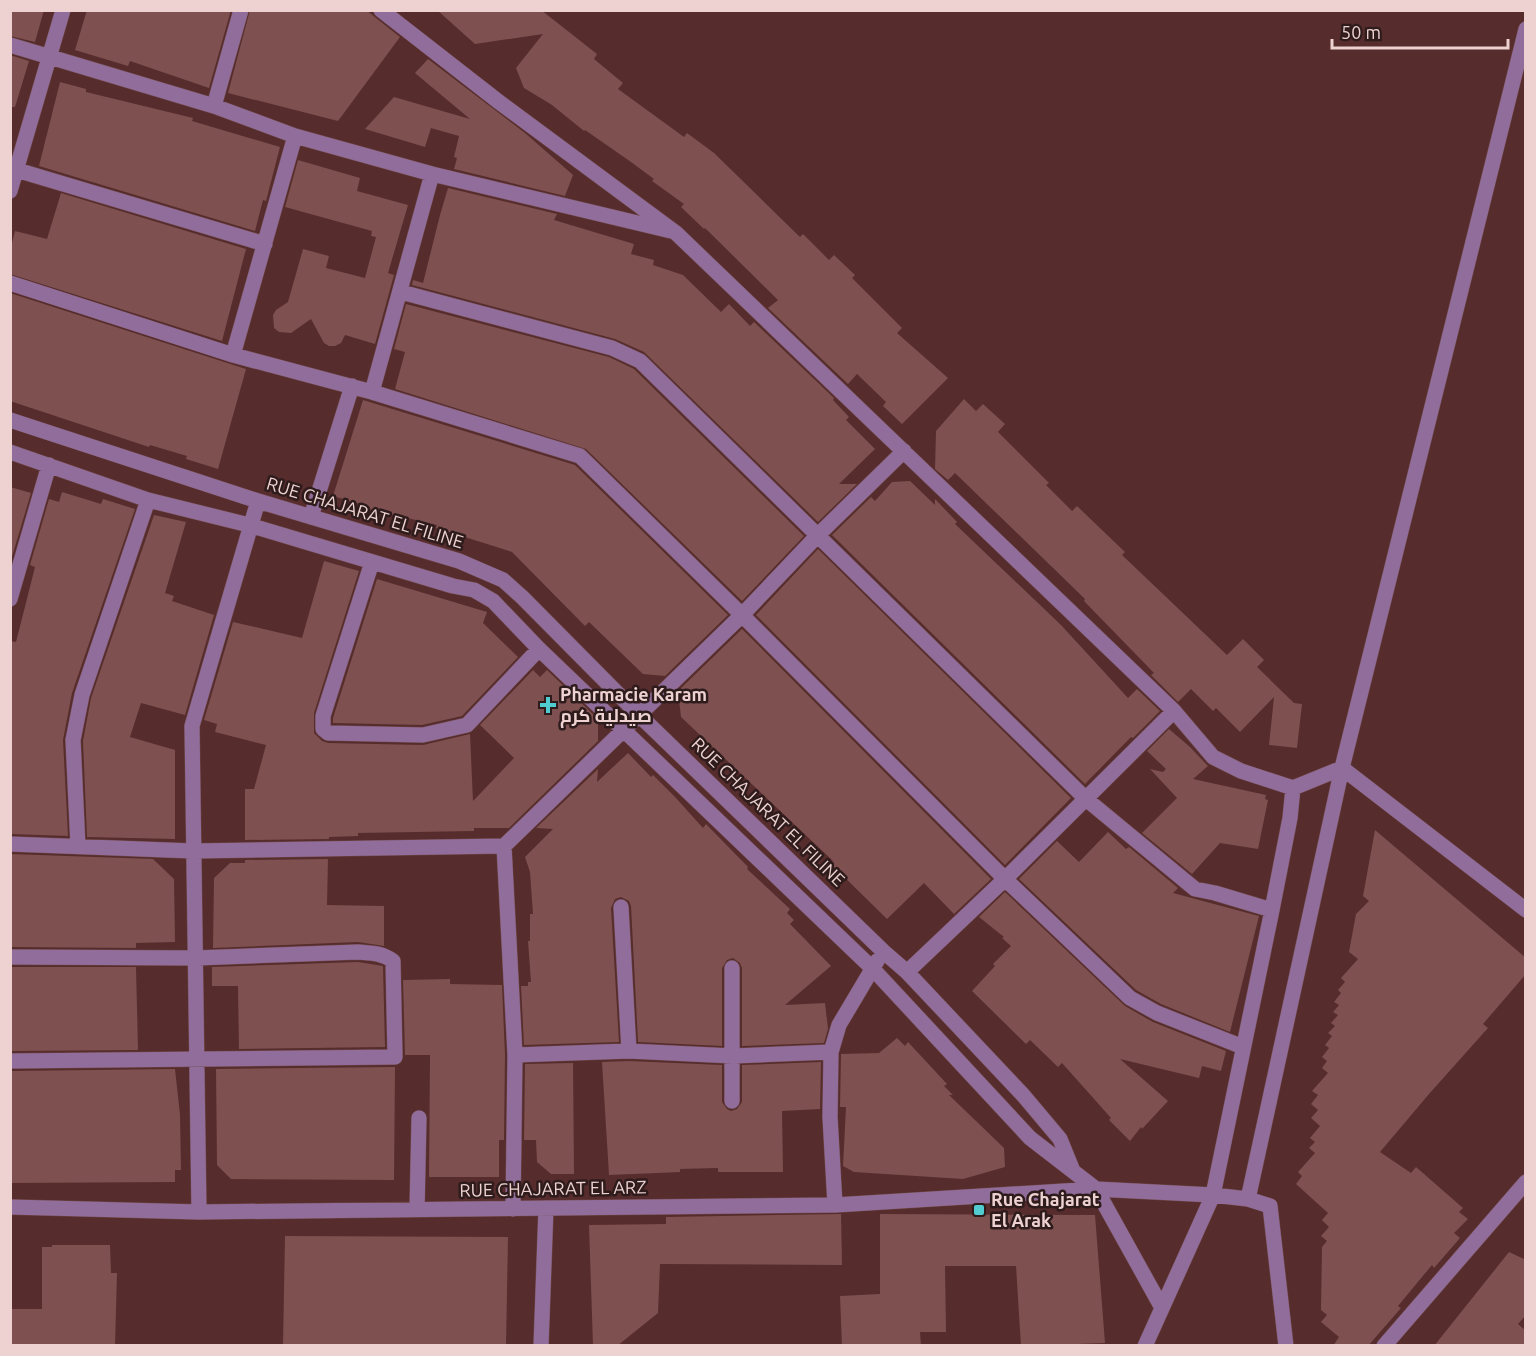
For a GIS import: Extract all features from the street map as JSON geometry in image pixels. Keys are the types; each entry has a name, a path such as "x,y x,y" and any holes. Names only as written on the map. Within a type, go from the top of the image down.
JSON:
{"street":[{"path":"10,191 13,169 51,56 63,10"},
{"path":"214,106 242,10"},
{"path":"381,10 499,102 676,233 1174,711 1213,757 1241,771 1293,788 1342,768"},
{"path":"1248,1199 1342,768 1526,29"},
{"path":"10,45 214,106 296,136 432,174 676,233"},
{"path":"233,355 296,136"},
{"path":"13,169 265,244"},
{"path":"372,392 432,174"},
{"path":"10,283 233,355 352,386 580,456 1005,879 1130,998 1157,1013 1243,1047"},
{"path":"401,292 612,348 640,361 1086,799 1195,889 1272,910"},
{"path":"311,517 352,386"},
{"name":"RUE CHAJARAT EL FILINE","path":"10,420 258,501 459,561 503,580 638,714 907,972 1023,1095 1060,1139 1075,1173"},
{"path":"10,844 193,851 504,846 742,615 817,536 904,451"},
{"path":"10,452 148,500 249,525 453,586 474,590 493,601 539,649 872,968 1030,1138 1096,1188 1161,1306"},
{"path":"10,599 49,465"},
{"path":"78,846 73,740 82,695 148,500"},
{"path":"199,1212 192,726 249,525 258,501"},
{"path":"372,562 323,716 322,729 328,732 423,735 467,725 539,649"},
{"path":"907,972 1005,879 1174,711"},
{"path":"1342,768 1526,910"},
{"path":"1145,1346 1161,1306 1213,1195 1272,910 1290,818 1293,788"},
{"path":"504,846 515,1055 513,1209"},
{"path":"621,907 629,1050"},
{"path":"10,957 196,957 358,952 386,956 393,961 395,1057 10,1061"},
{"path":"835,1205 830,1117 831,1052 839,1025 872,968 884,952"},
{"path":"732,968 732,1101"},
{"path":"515,1055 629,1050 733,1056 831,1052"},
{"path":"417,1209 419,1118"},
{"path":"1384,1346 1526,1182"},
{"path":"1096,1188 1213,1195 1248,1199 1270,1206 1286,1346"},
{"name":"RUE CHAJARAT EL ARZ","path":"10,1207 199,1212 835,1205 1096,1188"},
{"path":"541,1346 546,1208"}],"building":[{"path":"10,10 44,10 35,42 10,36"},
{"path":"87,10 231,10 209,88 130,61 128,66 75,50"},
{"path":"250,10 366,10 400,37 338,121 228,93"},
{"path":"437,10 541,10 597,54 594,59 623,83 618,89 684,137 687,133 714,153 800,237 803,234 829,260 834,255 855,275 852,278 902,328 897,333 948,378 902,424 883,406 886,402 857,374 848,384 768,308 778,300 681,207 684,204 652,181 654,179 631,162 584,131 552,105 524,88 516,68 543,34 475,44"},
{"path":"10,55 29,61 15,107 10,107"},
{"path":"428,59 525,133 573,175 565,196 454,169 459,136 431,128 425,147 365,129 394,97 470,119 415,73"},
{"path":"60,82 86,89 86,92 193,118 192,121 280,147 266,201 263,200 255,231 39,166"},
{"path":"298,160 360,178 357,191 408,205 388,273 394,275 375,344 345,335 341,343 329,346 324,343 311,319 291,333 279,332 274,328 273,315 276,310 288,302 303,249 329,256 326,268 365,278 376,237 371,236 372,231 285,207"},
{"path":"448,188 557,214 554,220 634,244 631,254 654,260 653,265 683,275 721,312 729,304 750,326 754,322 834,398 833,400 849,417 846,420 875,449 839,484 857,484 818,522 644,352 615,339 412,285 413,280 423,283"},
{"path":"61,193 246,249 222,341 10,274 10,251 15,231 47,239"},
{"path":"10,293 246,369 218,469 186,459 187,456 150,445 149,447 10,401"},
{"path":"406,304 609,357 634,369 804,536 742,601 586,449 395,389 405,352 394,349"},
{"path":"964,399 976,411 983,404 1005,424 998,432 1049,483 1046,485 1072,511 1077,506 1125,552 1122,555 1227,655 1243,639 1264,660 1257,667 1294,703 1302,704 1297,748 1269,745 1274,697 1240,732 1216,708 1213,711 1191,689 1178,702 1151,675 1154,673 1084,601 1085,599 955,473 948,480 935,469 936,431"},
{"path":"363,400 575,465 728,615 665,676 643,674 589,622 585,626 512,552 436,528 437,525 369,509 370,507 333,496"},
{"path":"910,481 935,505 935,499 957,522 955,524 1061,625 1128,698 1137,689 1160,711 1085,784 832,535 871,497 875,501 892,482"},
{"path":"10,487 31,493 11,560 10,559"},
{"path":"62,492 101,504 103,499 135,509 72,693 63,740 68,836 10,834 10,641 16,642 35,567 30,565 49,499 59,502"},
{"path":"154,515 186,522 165,593 174,596 172,601 214,615 185,715 141,703 130,737 175,750 175,839 87,837 83,741 91,698"},
{"path":"818,549 1071,798 1005,865 756,615"},
{"path":"324,561 359,571 314,713 314,733 322,741 423,745 470,734 473,801 514,758 480,725 533,670 540,677 547,670 598,719 598,741 509,828 474,828 474,831 358,833 358,836 329,837 329,839 245,840 245,789 254,789 266,745 215,732 217,724 204,720 233,622 302,638"},
{"path":"377,579 487,612 483,623 518,657 462,716 422,725 333,723"},
{"path":"742,629 991,879 954,914 924,883 887,919 830,863 833,861 681,717 678,691"},
{"path":"1169,729 1208,766 1193,779 1266,795 1265,799 1268,800 1258,849 1220,843 1192,874 1142,833 1177,798 1150,769 1163,772 1166,769 1147,751"},
{"path":"628,753 676,798 703,828 706,824 748,867 747,869 790,909 787,913 794,920 790,924 831,966 785,1005 825,1003 828,1029 824,1043 742,1046 742,968 740,963 733,958 727,960 722,968 722,1046 638,1042 631,906 629,901 621,897 615,899 611,908 619,1042 524,1045 521,986 528,986 528,982 531,982 528,941 530,941 530,914 533,914 530,872 525,857 553,829 536,828 598,769 597,782"},
{"path":"1375,830 1526,958 1526,974 1483,1024 1488,1028 1380,1152 1411,1173 1416,1167 1463,1208 1459,1212 1468,1219 1454,1233 1460,1238 1434,1268 1432,1265 1398,1306 1401,1308 1368,1346 1333,1346 1339,1337 1321,1322 1327,1315 1321,1310 1322,1247 1327,1241 1321,1236 1329,1227 1322,1220 1328,1213 1296,1184 1302,1176 1298,1172 1315,1153 1309,1148 1315,1142 1310,1138 1320,1126 1311,1118 1318,1110 1311,1104 1318,1095 1312,1091 1328,1073 1322,1068 1327,1061 1322,1057 1329,1048 1325,1045 1332,1036 1328,1033 1335,1026 1331,1023 1338,1015 1333,1012 1339,1005 1334,1002 1341,993 1338,990 1345,982 1341,978 1358,959 1349,952 1356,914 1369,901 1363,896"},
{"path":"1108,832 1126,849 1129,847 1178,888 1173,893 1259,916 1230,1032 1161,1004 1136,990 1019,879 1057,841 1079,862"},
{"path":"10,854 153,859 174,879 175,942 136,943 136,948 10,947"},
{"path":"328,859 327,905 384,906 384,946 358,942 213,948 214,878 230,863 245,863 245,860"},
{"path":"1005,892 1125,1006 1153,1022 1226,1051 1221,1071 1202,1066 1199,1078 1120,1059 1168,1101 1130,1141 1109,1120 1111,1118 1062,1063 1058,1067 1030,1040 1026,1044 972,991 995,966 993,964 1011,946 1002,938 1004,937 979,917"},
{"path":"358,962 383,966 385,1047 239,1049 238,986 212,986 212,967"},
{"path":"10,967 136,967 138,1050 10,1051"},
{"path":"450,979 450,984 502,985 505,1055 504,1140 499,1140 499,1177 429,1177 430,1055 405,1055 403,980"},
{"path":"897,1038 905,1046 908,1042 947,1084 944,1086 953,1095 949,1095 1004,1148 1005,1167 963,1179 854,1172 843,1166 846,1107 840,1107 841,1054 879,1053"},
{"path":"602,1062 722,1065 722,1102 731,1111 737,1109 742,1102 742,1065 821,1062 820,1109 782,1111 783,1172 718,1172 718,1168 609,1175"},
{"path":"573,1063 574,1174 551,1174 537,1162 536,1140 524,1140 525,1064"},
{"path":"395,1067 394,1180 231,1179 217,1165 216,1069"},
{"path":"175,1069 180,1115 181,1170 175,1170 175,1182 10,1183 10,1071"},
{"path":"841,1214 842,1265 660,1264 658,1313 617,1346 593,1346 589,1225 666,1224 666,1217"},
{"path":"880,1214 1095,1215 1105,1343 1021,1346 1016,1266 945,1266 946,1332 920,1332 921,1346 842,1346 840,1296 880,1294"},
{"path":"285,1236 508,1237 506,1346 283,1346"},
{"path":"52,1245 110,1245 111,1273 117,1273 115,1346 10,1346 10,1309 42,1309 42,1247 52,1247"},
{"path":"1509,1252 1526,1260 1526,1315 1518,1324 1526,1331 1526,1346 1434,1346"}],"place":[{"name":"Pharmacie Karam صيدلية كرم","path":"548,705"},
{"name":"Rue Chajarat El Arak","path":"979,1210"}]}
